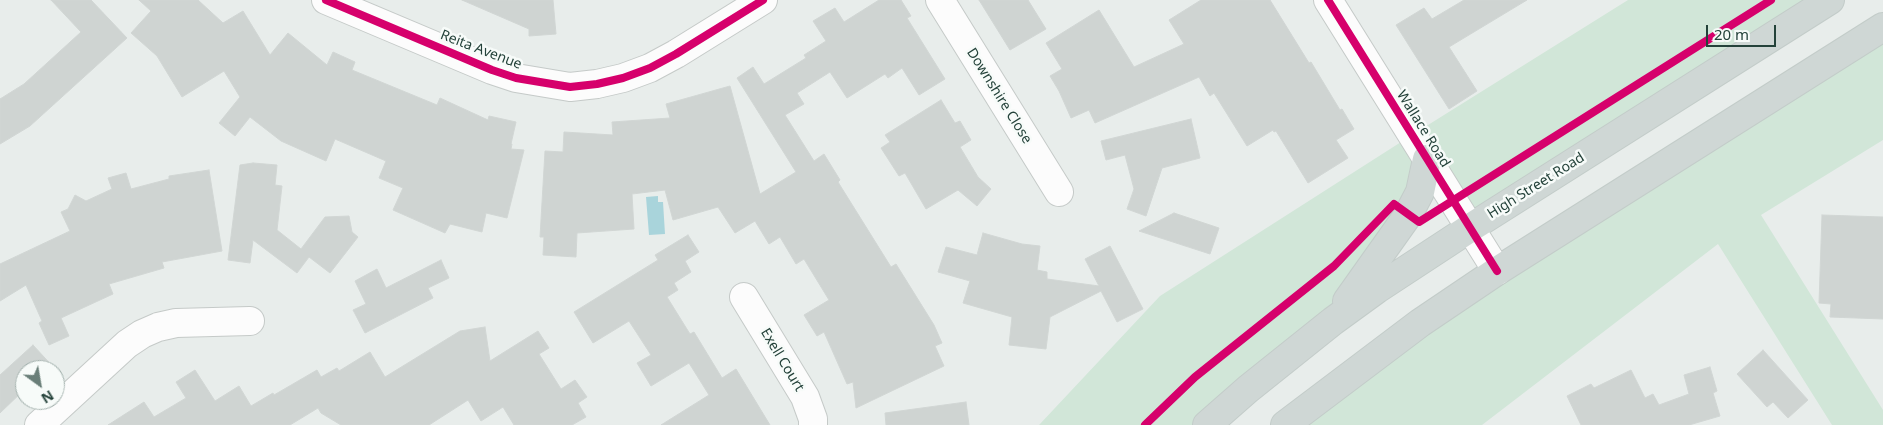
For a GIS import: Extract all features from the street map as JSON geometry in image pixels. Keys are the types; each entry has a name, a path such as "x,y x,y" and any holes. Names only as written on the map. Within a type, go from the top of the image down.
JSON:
{"main road":[{"name":"High Street Road","path":"1207,425 1248,389 1333,321 1377,289 1830,0"},
{"path":"1285,425 1420,323 1497,271 1883,27"},
{"path":"1333,321 1408,215 1420,192 1427,159"}],"street":[{"name":"Reita Avenue","path":"326,0 492,70 525,80 570,87 623,78 650,68 763,0"},
{"name":"Downshire Close","path":"940,0 1059,192"},
{"name":"Wallace Road","path":"1328,0 1497,271"},
{"name":"Exell Court","path":"744,297 805,397 813,419 813,425"},
{"path":"39,425 121,350 142,334 158,327 176,323 250,321"}],"green space":[{"path":"1628,0 1830,0 1470,228 1428,160 1333,321 1207,425 1039,425 1160,296"},
{"path":"1883,27 1883,140 1761,215 1883,410 1883,425 1832,425 1718,244 1482,425 1285,425"}],"water":[{"path":"658,196 658,202 663,202 665,234 649,235 646,197"}],"building":[{"path":"51,0 91,0 127,38 30,126 0,144 0,99 24,84 81,32"},
{"path":"139,0 198,0 223,23 243,11 270,55 288,33 327,65 333,52 355,62 352,70 437,105 440,98 488,120 489,116 516,122 511,149 524,150 507,218 486,213 482,232 450,224 445,233 393,210 403,188 379,178 386,161 335,139 326,161 281,141 250,117 235,136 219,123 240,97 224,71 182,97 157,56 131,33 151,11"},
{"path":"462,0 553,0 556,34 529,36 529,29"},
{"path":"879,0 901,0 911,16 907,18 945,79 919,95 902,68 888,78 885,74 847,98 830,72 797,93 804,104 785,115 814,161 824,154 840,180 838,182 891,267 896,264 934,325 942,343 935,346 944,366 856,408 853,382 847,384 824,332 817,336 804,315 829,300 804,259 796,264 780,237 769,244 755,221 735,233 718,207 673,220 665,190 632,194 634,229 577,233 576,257 543,255 544,237 540,237 545,151 563,152 564,132 613,135 612,122 670,118 666,104 730,86 760,194 796,172 737,78 753,67 764,84 806,58 804,55 826,41 813,21 835,8 844,22"},
{"path":"979,0 1028,0 1046,29 1010,50"},
{"path":"1201,0 1270,0 1309,63 1311,62 1340,110 1342,109 1354,129 1336,140 1348,158 1308,183 1276,131 1274,132 1273,130 1247,146 1214,93 1210,96 1199,77 1095,123 1089,110 1071,118 1050,76 1062,69 1046,43 1099,10 1134,67 1184,44 1169,20"},
{"path":"1464,0 1527,0 1449,47 1477,91 1449,109 1396,25 1424,8 1432,19"},
{"path":"941,100 955,123 960,121 971,140 960,147 978,177 991,189 977,206 958,190 926,209 905,173 899,176 881,148 890,142 885,135"},
{"path":"1191,119 1200,158 1162,168 1146,216 1127,209 1134,189 1125,155 1106,160 1101,141"},
{"path":"253,163 277,165 275,185 282,186 277,230 301,249 325,217 349,216 352,232 358,237 330,273 309,257 297,273 253,240 250,263 228,260 240,165"},
{"path":"209,170 222,251 162,262 164,268 109,284 113,294 61,318 69,336 49,345 39,323 42,321 26,285 0,301 0,264 70,231 61,212 68,209 75,195 86,201 112,189 108,178 126,173 131,189 169,179 169,176"},
{"path":"1174,213 1219,228 1210,254 1139,231"},
{"path":"1822,215 1883,217 1883,319 1830,317 1831,304 1819,303"},
{"path":"983,233 1022,244 1040,246 1037,270 1047,272 1047,279 1099,286 1085,259 1110,246 1143,309 1117,322 1101,291 1050,317 1046,349 1009,345 1012,317 963,303 970,281 938,272 946,247 977,255"},
{"path":"688,235 699,252 685,261 691,272 674,283 678,290 667,297 690,334 694,332 722,378 736,369 770,425 661,425 709,395 689,363 651,386 637,363 651,355 629,321 593,343 574,312 658,260 655,255"},
{"path":"441,260 449,278 428,288 433,298 365,333 353,310 366,304 355,281 377,269 386,288"},
{"path":"485,327 490,361 538,331 549,348 539,354 561,389 575,380 587,397 578,403 586,417 572,425 514,425 503,407 481,421 468,400 429,425 341,425 321,413 318,408 290,425 108,425 144,402 154,417 186,398 176,382 195,370 215,401 239,386 251,406 317,370 321,377 337,368 339,371 370,352 385,377 460,331"},
{"path":"33,345 47,360 16,360"},
{"path":"1763,350 1808,400 1788,418 1773,402 1767,407 1737,374"},
{"path":"15,361 15,399 0,413 0,375"},
{"path":"1710,367 1717,391 1713,393 1720,416 1689,425 1581,425 1567,396 1591,384 1594,388 1631,370 1645,398 1653,394 1659,405 1689,394 1684,375"},
{"path":"966,402 969,425 886,425 885,413"}],"cycle path":[{"path":"326,0 492,70 516,78 570,87 597,84 623,78 650,68 763,0"},
{"path":"1328,0 1497,271"},
{"path":"1145,425 1195,377 1334,266 1394,204 1419,222 1771,0"}]}
